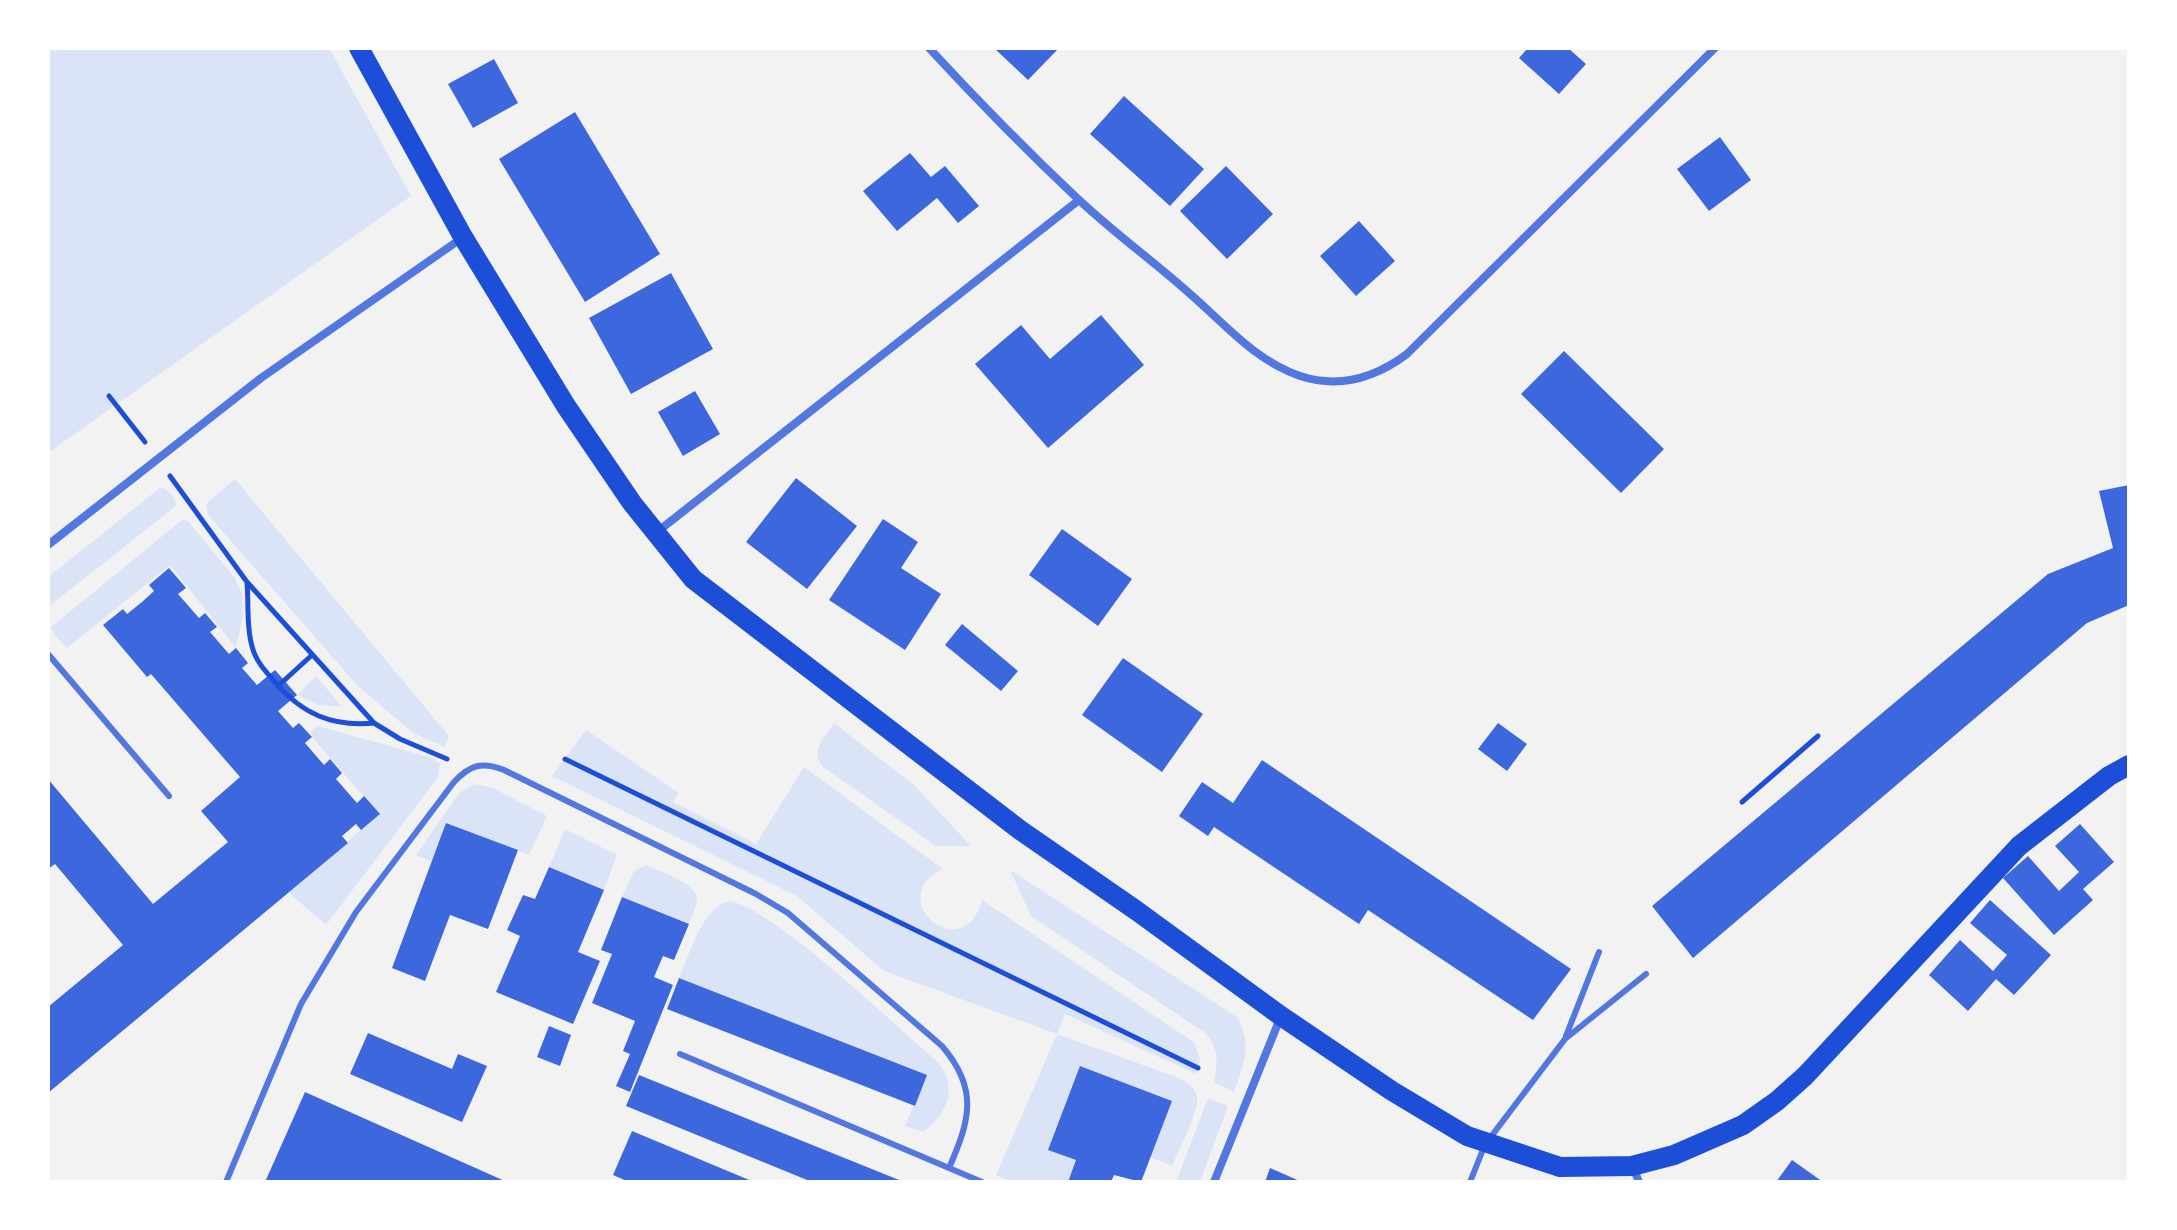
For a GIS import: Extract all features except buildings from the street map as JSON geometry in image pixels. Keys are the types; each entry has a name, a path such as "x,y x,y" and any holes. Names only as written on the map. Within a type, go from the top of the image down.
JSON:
{"main road":[{"path":"359,48 463,237 566,406 632,503 693,579 1020,830 1281,1016 1431,1116 1485,1144 1560,1167 1636,1174 1743,1125 1777,1101 1871,1007 2019,846 2109,776 2129,765"}],"street":[{"path":"929,48 1079,200 1245,344 1272,363 1302,377 1333,381 1362,380 1387,370 1407,354 1715,48"},
{"path":"656,533 1079,200"},
{"path":"48,545 261,378 463,237"},
{"path":"1214,1182 1281,1016"}],"lane":[{"path":"48,654 169,796"},
{"path":"226,1182 308,992 356,912 465,770 477,764 491,764 504,770 756,894 788,913 942,1046 954,1060 967,1087 968,1101 960,1142 949,1168"},
{"path":"1565,1039 1599,952"},
{"path":"1470,1182 1485,1144 1565,1039 1646,974"},
{"path":"680,1054 982,1182"}],"path":[{"path":"109,396 247,582 374,723 465,770"},
{"path":"247,582 251,643 255,656 278,686 294,703 321,719 341,723 374,723"},
{"path":"278,686 312,655"},
{"path":"1742,802 1818,736"},
{"path":"565,759 1198,1068"}],"shaded area":[{"path":"48,48 329,48 411,196 48,453"},
{"path":"235,479 449,736 445,747 413,733 358,686 208,515 206,504"},
{"path":"161,487 172,495 176,506 48,607 48,577"},
{"path":"182,520 188,521 235,578 242,594 243,615 236,648 170,565 67,648 51,627"},
{"path":"316,676 342,707 318,705 297,695"},
{"path":"834,723 914,785 971,846 936,846 823,767 818,750"},
{"path":"318,726 432,758 440,764 438,777 326,925 289,893 379,814 312,737 311,731"},
{"path":"586,730 679,793 673,802 756,844 804,767 943,869 926,881 920,896 923,910 932,921 945,928 960,928 973,920 982,900 1195,1043 1200,1061 1196,1074 1065,1014 1057,1034 884,971 797,896 552,776"},
{"path":"474,784 493,788 547,816 529,855 447,823 432,862 416,855 459,793"},
{"path":"565,829 617,855 604,890 549,867"},
{"path":"646,865 677,879 696,893 697,902 689,924 622,897 634,871"},
{"path":"1010,870 1237,1017 1246,1045 1244,1064 1234,1092 1214,1082 1216,1056 1213,1044 1205,1033 1031,916"},
{"path":"729,901 748,908 803,946 939,1063 948,1082 947,1101 938,1118 923,1132 905,1126 927,1075 679,978 704,923 711,913"},
{"path":"1057,1034 1179,1078 1193,1088 1197,1097 1195,1112 1172,1166 1150,1157 1172,1101 1081,1066 1049,1150 1076,1160 1068,1182 1013,1182 996,1175"},
{"path":"1208,1098 1228,1106 1200,1182 1176,1182"}]}
